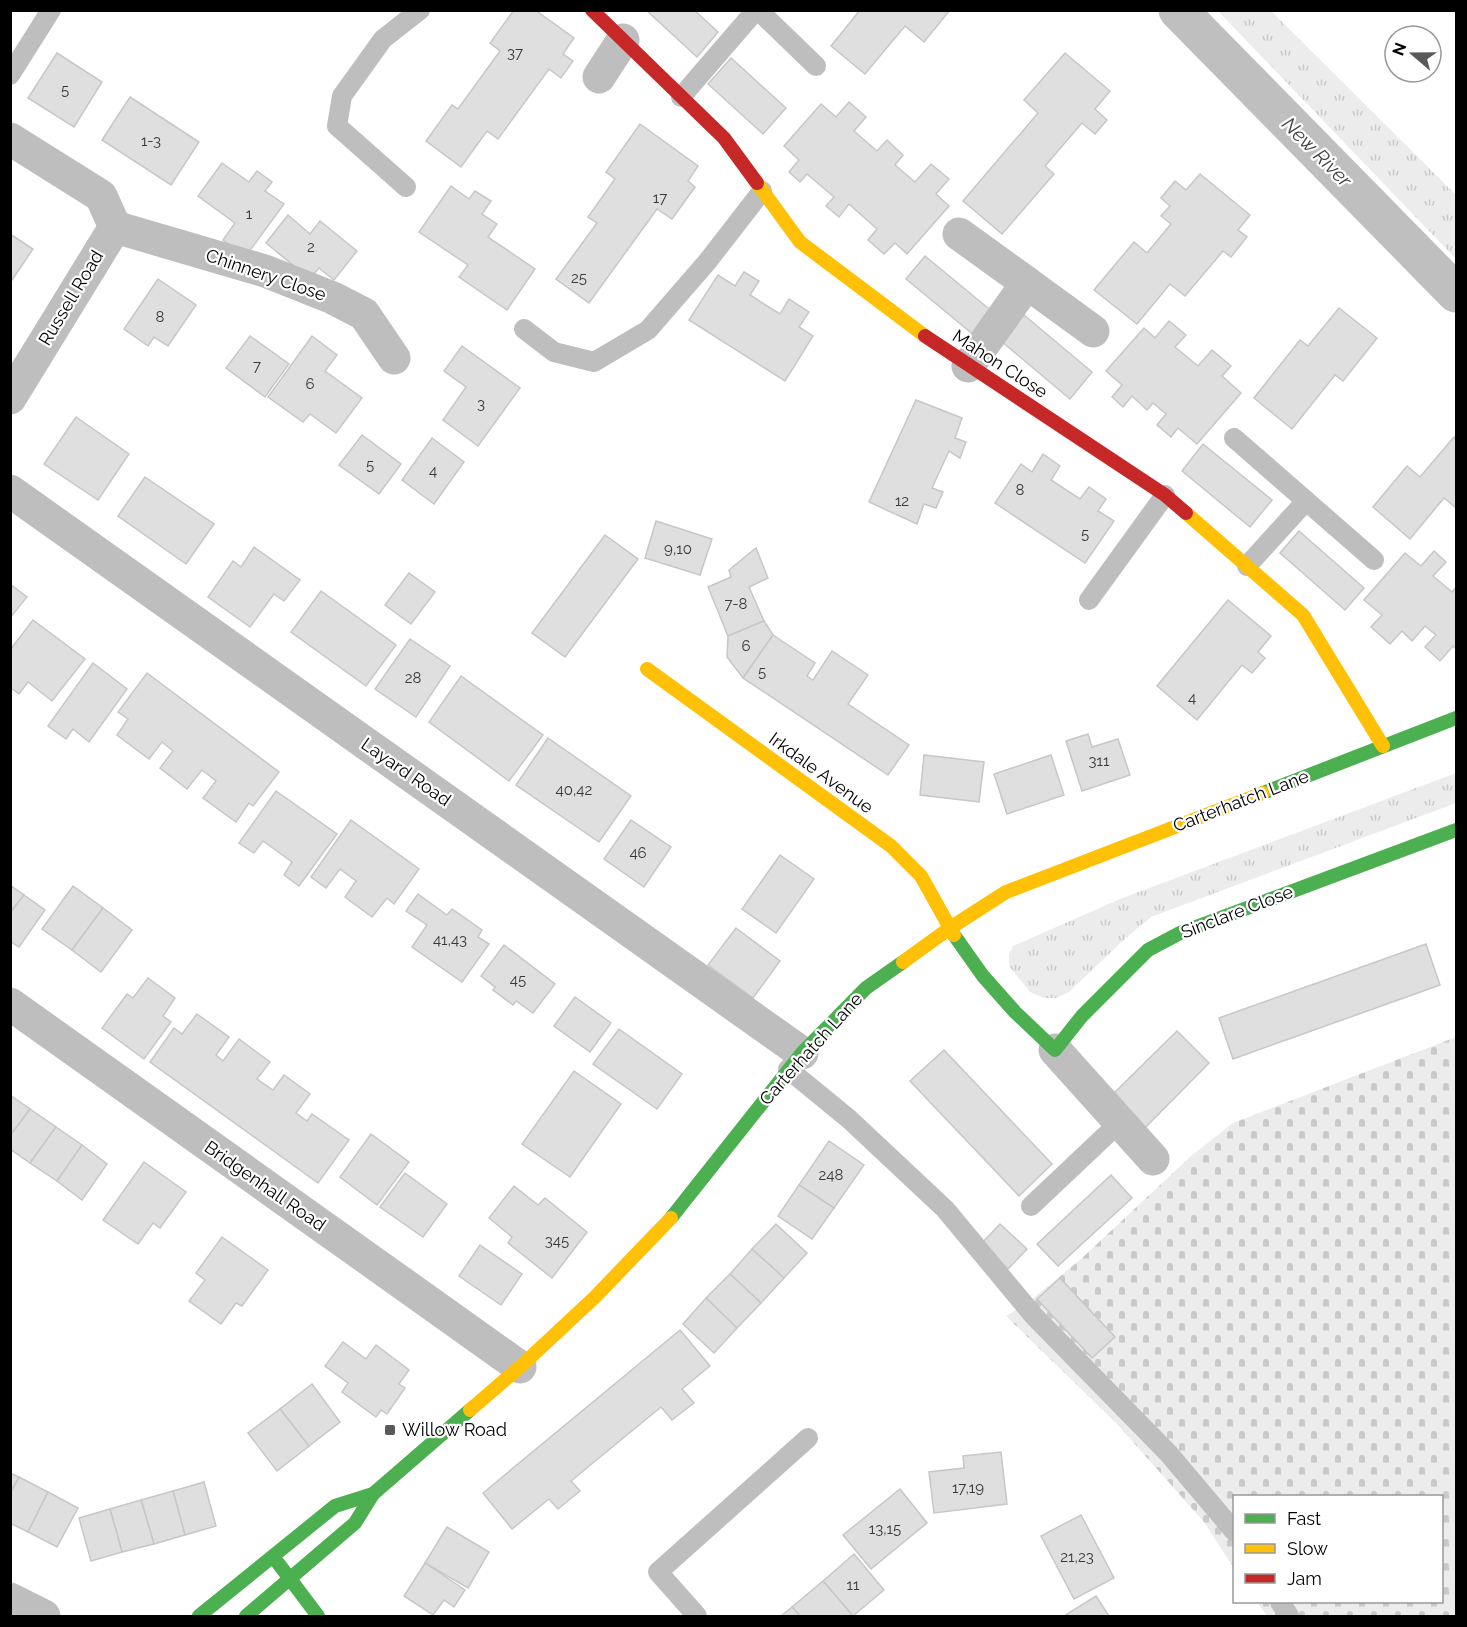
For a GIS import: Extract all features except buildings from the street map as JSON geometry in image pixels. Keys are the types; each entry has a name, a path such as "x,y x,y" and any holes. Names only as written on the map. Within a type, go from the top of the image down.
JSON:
{"street":[{"name":"Mahon Close","path":"592,10 724,138 800,242 908,326 1165,495 1303,615 1383,746"},
{"path":"599,77 623,40"},
{"path":"10,139 100,196 115,227"},
{"name":"Chinnery Close","path":"115,227 265,271 333,298 364,314 394,358"},
{"name":"Russell Road","path":"10,399 115,227"},
{"path":"959,234 1093,331"},
{"path":"968,366 1027,283"},
{"name":"Layard Road","path":"10,490 795,1061"},
{"name":"Irkdale Avenue","path":"647,669 891,846 921,876 950,928"},
{"name":"Carterhatch Lane","path":"246,1617 355,1522 373,1494 520,1367 595,1297 669,1221 795,1061 866,988 950,928 1006,892 1456,718"},
{"name":"Sinclare Close","path":"1055,1050 1082,1016 1148,950 1180,933 1456,830"},
{"path":"950,928 983,976 1015,1012 1055,1050 1153,1159"},
{"name":"Bridgenhall Road","path":"10,1004 520,1367"},
{"name":"Carterhatch Lane","path":"199,1617 335,1506 373,1494"},
{"path":"273,1556 318,1617"},
{"path":"10,1599 44,1617"}],"lane":[{"path":"10,75 51,10"},
{"path":"406,187 337,126 342,96 383,39 420,10"},
{"path":"681,97 757,10 816,66"},
{"path":"524,329 554,352 594,362 648,330 707,262 762,191"},
{"path":"1234,438 1374,560"},
{"path":"1089,600 1165,495"},
{"path":"1247,566 1306,501"},
{"path":"795,1061 849,1119 945,1209 1034,1316 1169,1454 1233,1530"},
{"path":"1031,1206 1120,1122"},
{"path":"697,1617 658,1572 808,1438"},
{"path":"1281,1603 1289,1617"}],"green space":[{"path":"1218,11 1271,11 1456,195 1456,259"},
{"path":"1456,773 1456,803 1151,917 1069,992 1056,998 1044,998 1030,992 1009,966 1009,954 1013,946 1120,899"},
{"path":"1456,1037 1456,1616 1267,1616 1258,1603 1443,1603 1443,1495 1233,1495 1233,1566 1204,1522 1117,1424 1006,1316 1026,1304 1081,1259 1191,1156 1233,1123"}],"waterway":[{"name":"New River","path":"1178,10 1456,293"}],"traffic: fast":[{"path":"1263,793 1456,718"},
{"path":"954,935 983,976 1015,1012 1055,1050 1082,1016 1148,950 1180,933 1456,830"},
{"path":"671,1218 802,1053 866,988 903,962"},
{"path":"246,1616 355,1523 373,1494 470,1410"},
{"path":"199,1616 335,1506 373,1494"},
{"path":"278,1563 318,1616"}],"traffic: slow":[{"path":"757,183 800,242 925,336"},
{"path":"1186,513 1303,615 1383,746"},
{"path":"647,669 891,846 921,876 954,935"},
{"path":"903,962 1006,892 1263,793"},
{"path":"470,1410 595,1297 671,1218"}],"traffic: jam":[{"path":"592,10 724,138 757,183"},
{"path":"925,336 1165,495 1186,513"}],"place":[{"name":"Willow Road","path":"390,1430"}]}
